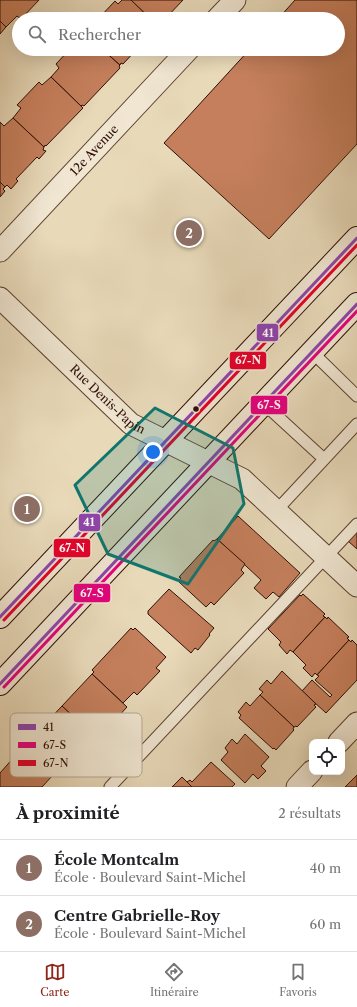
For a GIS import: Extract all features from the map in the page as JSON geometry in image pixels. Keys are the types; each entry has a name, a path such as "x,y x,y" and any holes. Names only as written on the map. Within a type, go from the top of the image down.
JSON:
{"main road":[{"path":"0,617 357,238"},
{"path":"0,684 357,304"}],"street":[{"path":"224,12 235,0"},
{"name":"12e Avenue","path":"0,251 182,56"},
{"name":"Rue Denis-Papin","path":"0,298 131,424 242,479 357,586"},
{"path":"342,739 357,723"},
{"path":"297,787 309,774"}],"lane":[{"path":"312,352 357,396"},
{"path":"263,403 324,459"},
{"path":"276,511 357,424"},
{"path":"142,753 357,524"},
{"path":"110,787 119,777"}],"highlighted area":[{"path":"155,408 233,448 244,504 188,584 108,554 75,485"}],"building":[{"path":"0,0 39,0 28,12 12,12 12,21 6,27 0,21"},
{"path":"122,0 131,0 144,12 105,12 115,1 118,4"},
{"path":"131,0 183,0 172,12 144,12"},
{"path":"295,0 357,0 357,144 269,239 164,143 244,56 345,56 345,12 284,12"},
{"path":"0,21 6,27 0,34"},
{"path":"63,56 110,56 120,65 120,68 84,106 81,106 51,77 59,68 56,64"},
{"path":"110,56 130,56 123,64 121,63 120,65"},
{"path":"51,77 83,108 44,147 13,118 21,108 17,105 39,82 42,85"},
{"path":"13,118 44,147 43,150 46,151 39,159 37,157 16,179 18,181 11,189 7,185 5,187 0,182 0,122 4,126"},
{"path":"0,182 5,187 3,189 5,191 0,197"},
{"path":"238,516 300,573 279,597 273,592 266,599 254,588 261,580 217,539"},
{"path":"357,532 357,549 348,541"},
{"path":"217,539 245,564 241,570 244,573 214,605 211,602 206,607 178,581 181,578 179,577 213,540 214,541"},
{"path":"169,589 214,628 198,650 195,648 191,653 148,614 148,611"},
{"path":"303,594 325,614 323,616 325,617 293,652 290,650 287,654 279,645 281,642 268,629 300,595 301,596"},
{"path":"325,617 327,619 328,617 349,637 347,638 349,640 317,675 315,673 312,677 303,668 306,665 293,652"},
{"path":"131,628 133,630 135,628 166,657 156,668 160,671 137,695 134,692 123,703 92,674 94,672 92,670"},
{"path":"349,640 351,642 352,640 357,645 357,680 326,713 302,691 312,680 330,697 332,695 315,680 319,676 317,675"},
{"path":"282,671 316,704 314,705 316,707 297,727 294,727 260,695 263,692 259,689 267,680 271,684"},
{"path":"92,674 127,707 122,713 69,713 62,706"},
{"path":"260,695 294,727 294,730 276,750 274,748 273,749 239,718 241,715 238,712 246,702 250,706"},
{"path":"62,706 69,713 55,713"},
{"path":"245,734 269,757 261,766 266,771 258,779 253,774 245,783 221,760 228,752 225,748 232,739 237,744"},
{"path":"10,762 10,777 51,777 42,787 0,787 0,773"},
{"path":"211,762 235,784 232,787 192,787 187,782 190,780 192,782"},
{"path":"357,775 357,787 345,787"},
{"path":"182,777 192,787 172,787"}],"transit line":[{"name":"41","path":"0,617 357,238"},
{"name":"67-N","path":"4,620 357,245"},
{"name":"41","path":"0,684 357,304"},
{"name":"67-S","path":"4,687 357,311"}],"place":[{"name":"Centre Gabrielle-Roy","path":"189,233"},
{"name":"École Montcalm","path":"27,509"}]}
